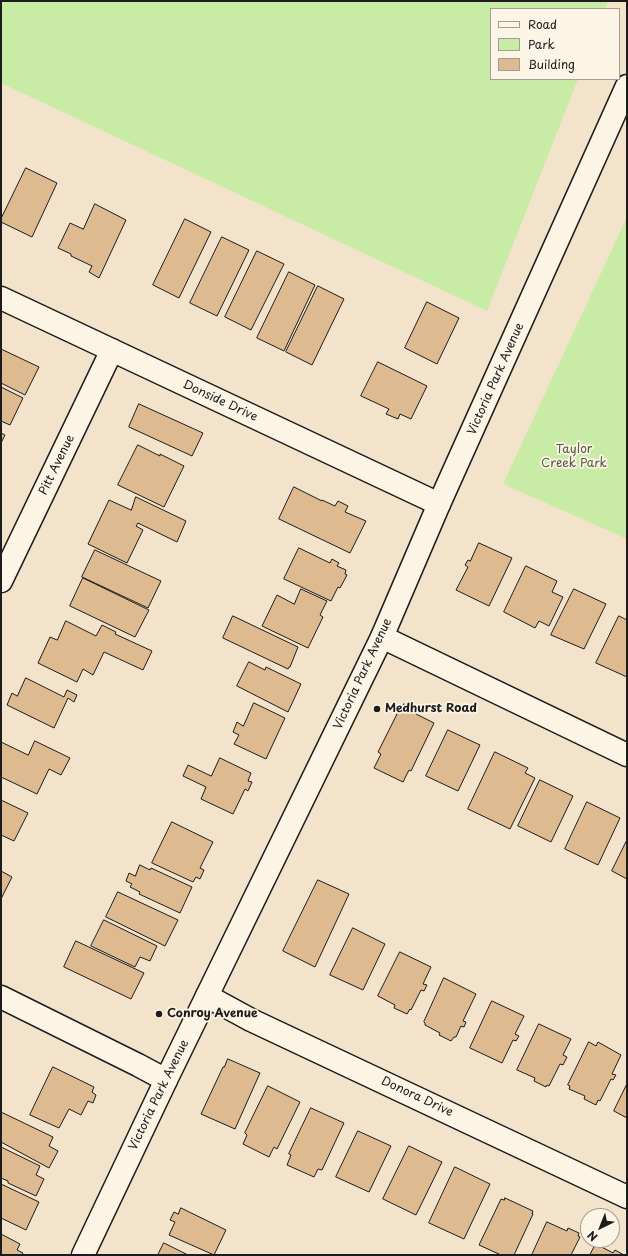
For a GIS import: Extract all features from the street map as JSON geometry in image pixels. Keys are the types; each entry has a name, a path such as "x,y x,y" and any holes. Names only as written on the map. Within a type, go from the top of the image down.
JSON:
{"street":[{"name":"Victoria Park Avenue","path":"83,1255 166,1080 382,637 439,504 627,86"},
{"name":"Donside Drive","path":"1,298 439,504"},
{"name":"Pitt Avenue","path":"1,581 112,350"},
{"path":"382,637 627,755"},
{"name":"Donora Drive","path":"207,996 251,1020 627,1197"},
{"path":"1,997 166,1080"}],"green space":[{"path":"1,1 608,1 605,8 490,8 490,80 578,80 487,311 1,83"},
{"name":"Taylor Creek Park","path":"627,217 627,539 503,484"}],"building":[{"path":"26,168 57,183 32,237 1,222 1,219"},
{"path":"95,204 126,220 99,278 89,272 92,266 58,248 70,223 83,229"},
{"path":"185,219 211,232 179,298 153,285"},
{"path":"222,237 249,250 217,316 190,303"},
{"path":"257,251 284,264 251,330 225,317"},
{"path":"289,272 315,285 284,351 257,338"},
{"path":"318,286 344,299 312,365 286,352"},
{"path":"427,302 459,318 437,364 405,348"},
{"path":"1,349 39,367 25,395 1,383"},
{"path":"378,362 427,386 411,419 400,414 398,419 386,414 389,409 361,396"},
{"path":"1,387 23,398 10,425 1,421"},
{"path":"139,404 203,433 192,456 129,427"},
{"path":"1,433 5,435 1,443"},
{"path":"138,445 184,466 164,507 118,485"},
{"path":"294,487 335,506 338,501 348,506 345,512 366,521 350,553 279,519"},
{"path":"136,497 186,521 177,542 138,523 136,526 143,530 127,563 88,544 109,500 131,510"},
{"path":"479,543 512,558 489,606 456,590 468,567 465,565 468,560 470,561"},
{"path":"299,548 330,563 332,559 339,563 337,566 346,570 345,574 347,575 340,588 338,587 331,601 284,579"},
{"path":"95,550 161,581 148,608 82,577"},
{"path":"526,566 557,581 552,592 563,597 549,626 539,621 535,628 504,612"},
{"path":"83,578 149,610 135,637 70,606"},
{"path":"301,589 327,601 320,615 323,617 308,648 262,626 277,595 294,604"},
{"path":"574,589 606,604 584,649 551,635"},
{"path":"233,616 298,647 290,667 288,669 223,638"},
{"path":"619,616 627,620 627,677 596,663"},
{"path":"66,621 96,636 102,625 116,632 115,634 152,651 143,670 104,652 93,675 83,669 77,682 38,663 50,637 57,640"},
{"path":"249,662 265,670 266,667 301,684 288,712 237,686"},
{"path":"26,678 64,697 67,690 77,695 74,702 68,698 54,728 7,705 12,693 17,696"},
{"path":"254,703 285,718 266,759 234,744 239,735 233,732 237,722 243,726"},
{"path":"404,704 418,711 416,714 434,723 411,771 409,770 403,782 374,768 381,754 378,752 401,706 402,707"},
{"path":"448,730 480,745 458,791 426,776"},
{"path":"35,741 70,758 61,775 49,769 37,794 1,777 1,742 28,755"},
{"path":"495,752 528,768 525,773 535,778 510,829 468,809"},
{"path":"220,758 251,773 248,781 252,782 248,791 245,789 233,814 201,799 206,787 183,776 188,765 211,776"},
{"path":"540,780 573,796 551,842 518,826"},
{"path":"1,800 28,813 14,841 1,835"},
{"path":"587,802 620,818 598,865 565,849"},
{"path":"172,822 213,842 200,868 204,870 200,879 196,877 193,882 152,863"},
{"path":"627,840 627,879 612,871"},
{"path":"140,865 150,870 151,868 192,887 180,913 139,894 140,892 130,887 132,884 126,881 129,873 135,876"},
{"path":"1,871 12,877 1,899"},
{"path":"318,880 349,894 315,967 283,951"},
{"path":"118,892 178,920 165,946 106,917"},
{"path":"104,920 157,946 150,961 140,957 135,967 91,946"},
{"path":"353,928 385,944 363,990 330,975"},
{"path":"76,941 144,973 131,999 64,967"},
{"path":"400,952 431,967 423,984 427,985 424,991 421,990 411,1010 410,1009 407,1014 394,1008 395,1005 378,996"},
{"path":"444,978 476,994 463,1021 466,1022 464,1027 461,1026 456,1037 454,1037 451,1041 439,1035 440,1033 425,1025 424,1022"},
{"path":"492,1001 524,1016 515,1034 519,1036 516,1041 513,1040 502,1063 470,1048"},
{"path":"539,1024 571,1039 563,1055 567,1057 563,1065 560,1064 549,1086 547,1085 546,1087 534,1081 535,1078 517,1070"},
{"path":"589,1042 596,1046 598,1042 621,1055 612,1074 616,1075 613,1080 611,1079 600,1101 598,1100 596,1105 584,1099 585,1096 569,1089 570,1086 568,1085"},
{"path":"228,1059 260,1073 235,1129 201,1114"},
{"path":"53,1067 94,1087 92,1092 96,1095 93,1103 88,1101 81,1115 69,1109 59,1128 30,1115"},
{"path":"627,1084 627,1118 614,1111"},
{"path":"268,1086 300,1102 277,1149 274,1147 269,1157 243,1144 247,1135 245,1133"},
{"path":"311,1108 344,1123 322,1170 318,1169 314,1177 287,1165 291,1155 289,1154"},
{"path":"1,1112 53,1137 49,1146 58,1151 49,1168 1,1142"},
{"path":"358,1131 391,1146 369,1192 336,1177"},
{"path":"409,1146 442,1162 416,1215 383,1199"},
{"path":"1,1147 40,1166 36,1175 44,1179 36,1196 8,1183 8,1181 1,1178"},
{"path":"455,1167 490,1184 464,1239 429,1223"},
{"path":"1,1184 39,1202 26,1230 1,1218"},
{"path":"505,1198 533,1211 514,1255 501,1255 479,1245 501,1199 504,1200"},
{"path":"181,1208 226,1230 214,1255 169,1235 175,1222 170,1220 174,1212 178,1214"},
{"path":"547,1222 567,1231 568,1228 579,1233 578,1236 580,1237 571,1255 532,1255"},
{"path":"1,1234 20,1244 17,1250 23,1253 22,1255 1,1255"},
{"path":"164,1243 188,1255 158,1255"},
{"path":"594,1248 604,1248 613,1253 615,1250 624,1255 590,1255"}],"place":[{"name":"Medhurst Road","path":"377,709"},
{"name":"Conroy Avenue","path":"159,1014"}]}
